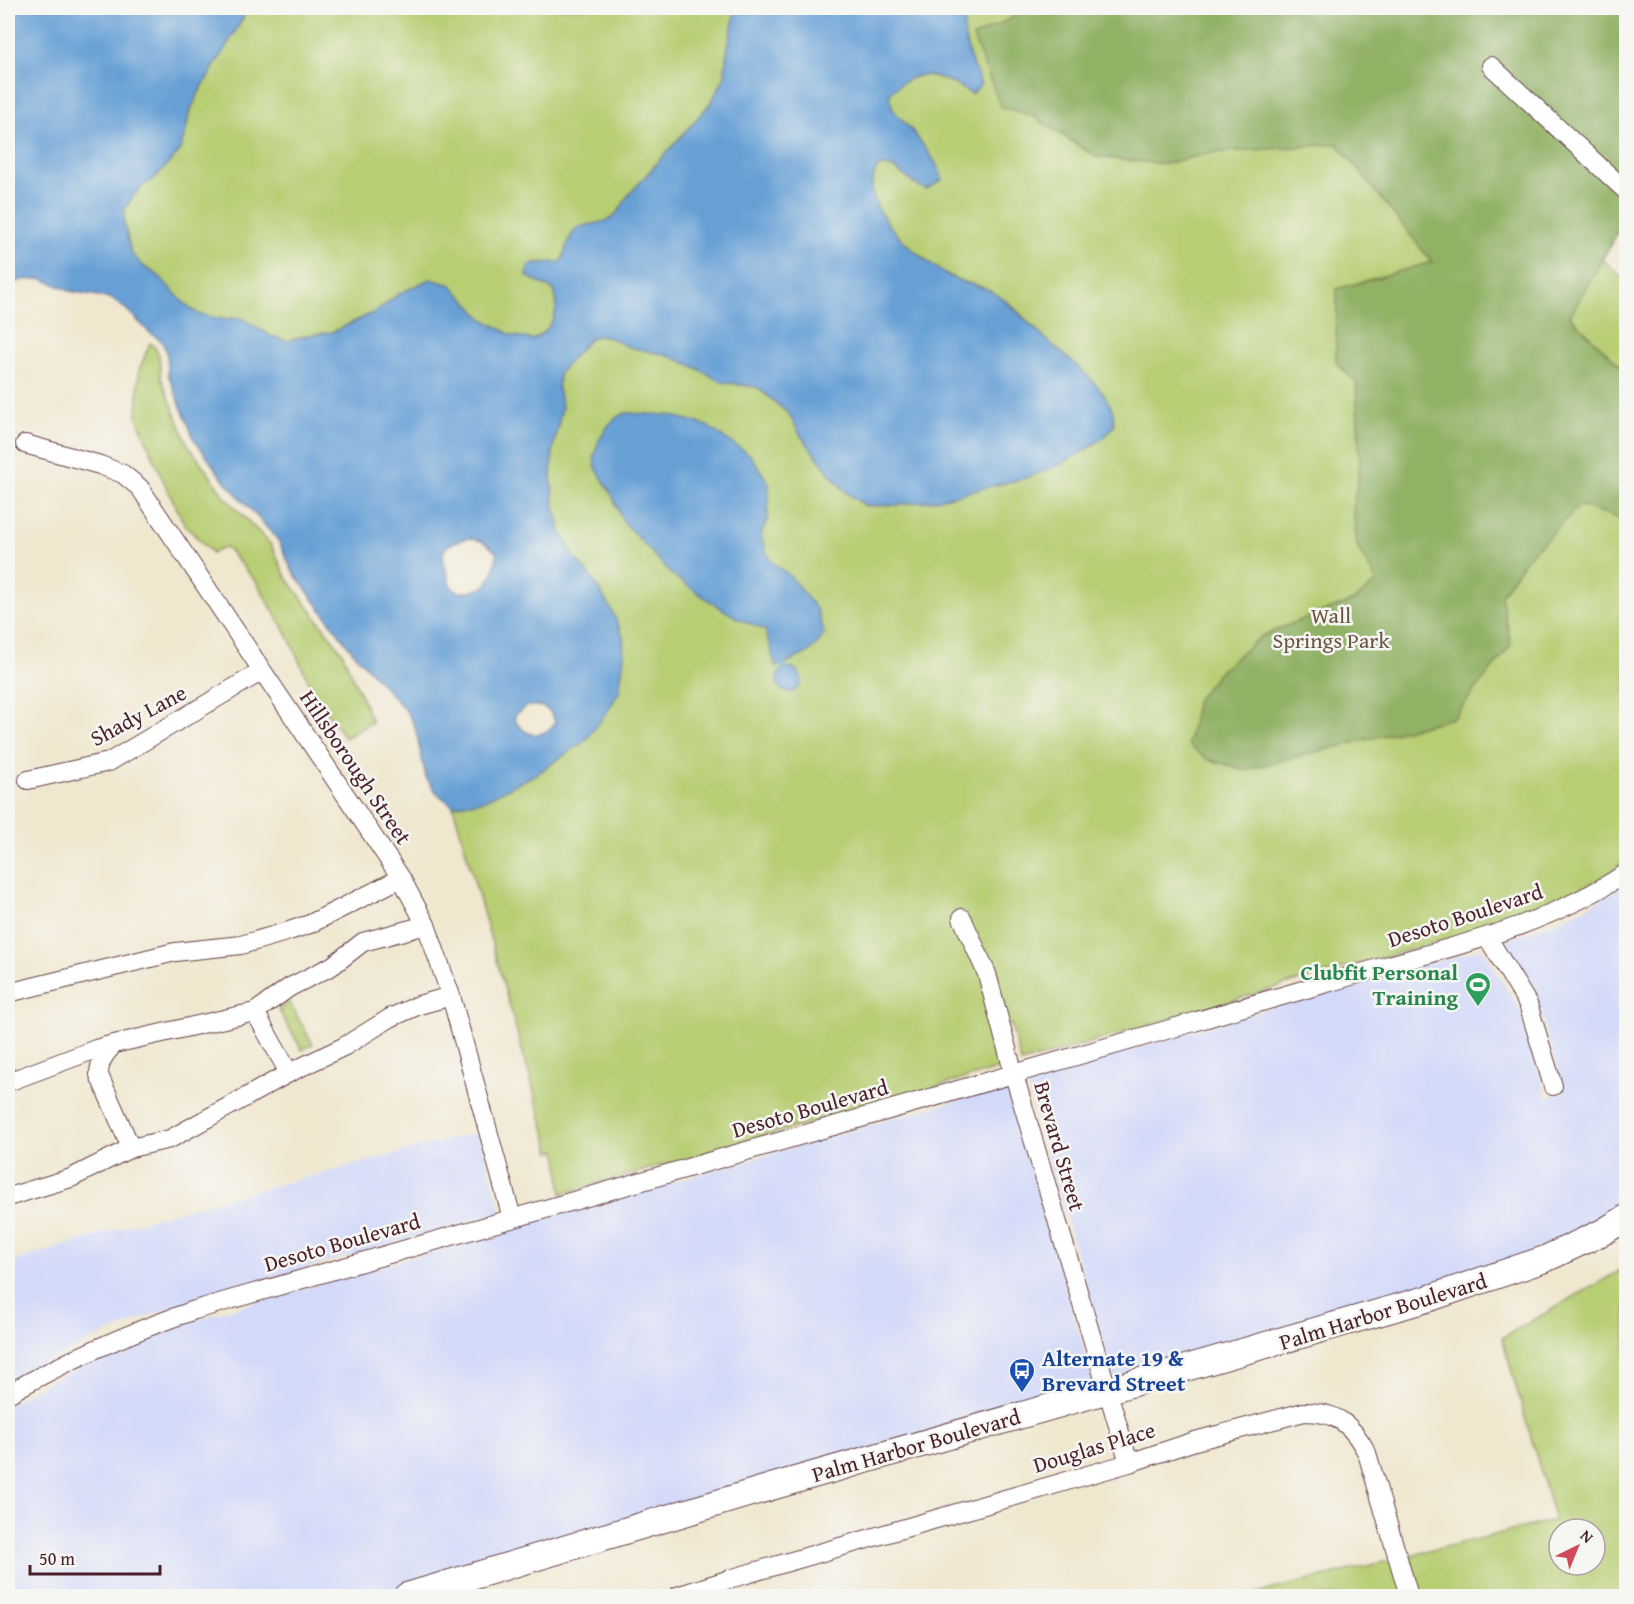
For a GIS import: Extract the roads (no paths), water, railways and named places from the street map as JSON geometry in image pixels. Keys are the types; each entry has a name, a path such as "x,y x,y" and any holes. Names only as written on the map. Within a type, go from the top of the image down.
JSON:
{"main road":[{"name":"Palm Harbor Boulevard","path":"407,1596 771,1487 1430,1298 1545,1259 1603,1232 1626,1218"}],"street":[{"path":"1491,66 1626,191"},
{"name":"Hillsborough Street","path":"25,444 100,465 123,474 140,488 401,878 426,925 451,996 512,1218"},
{"name":"Shady Lane","path":"28,780 109,762 262,671"},
{"name":"Desoto Boulevard","path":"8,1394 62,1365 153,1324 208,1306 1014,1075 1290,993 1488,938 1558,911 1626,873"},
{"path":"8,993 175,952 241,945 286,932 310,924 401,878"},
{"name":"Brevard Street","path":"962,918 987,974 1014,1075 1129,1463"},
{"path":"8,1082 96,1048 255,1012 290,987 332,966 363,942 426,925"},
{"path":"1488,938 1528,1004 1553,1086"},
{"path":"8,1197 71,1178 131,1148 170,1139 289,1073 345,1046 390,1018 419,1005 451,996"},
{"path":"255,1012 289,1073"},
{"path":"114,1044 103,1055 99,1065 99,1075 131,1148"},
{"name":"Douglas Place","path":"677,1596 1129,1463 1195,1441 1304,1412 1322,1412 1342,1420 1356,1433 1366,1453 1409,1596"}],"water":[{"path":"8,8 246,8 243,18 189,113 179,152 154,179 133,196 124,210 124,223 131,253 143,266 159,276 182,301 198,314 222,319 241,318 271,336 287,341 333,332 377,311 399,294 430,279 451,285 483,319 511,335 533,340 550,325 555,312 556,298 554,290 527,276 528,266 561,262 569,240 577,228 612,218 627,197 709,105 725,76 726,57 736,8 966,8 965,37 981,84 972,94 939,78 929,75 919,76 899,85 889,95 893,110 933,159 942,180 927,189 920,187 892,167 878,167 872,182 874,198 894,232 926,261 955,279 985,288 1000,297 1091,379 1108,401 1113,412 1114,426 1104,437 1087,449 1059,465 1029,477 935,500 866,506 848,494 830,474 800,434 789,414 757,387 722,382 667,355 629,347 606,336 596,336 588,340 559,373 558,389 562,407 553,449 551,476 560,530 574,557 592,578 612,611 623,637 624,657 619,692 585,741 538,773 485,800 453,806 437,793 426,778 415,727 407,712 352,651 293,572 278,540 222,478 194,439 168,374 167,352 161,340 110,298 70,291 43,279 21,280 8,286","holes":["469,538 485,543 497,554 494,570 486,586 473,591 458,592 450,584 444,564 444,552 454,542","528,706 546,708 555,723 540,734 524,730 515,721 515,715"]},
{"path":"625,413 669,415 707,426 750,455 769,483 768,517 761,535 767,554 773,563 790,576 817,610 824,634 809,651 776,667 765,630 739,619 671,574 623,521 612,495 595,466 594,458 598,442 608,426"},
{"path":"784,668 794,668 801,675 801,685 794,692 784,692 777,685 777,675"}],"waterway":[{"path":"783,664 785,668"}],"place":[{"name":"Clubfit Personal Training","path":"1478,1008"},
{"name":"Alternate 19 & Brevard Street","path":"1022,1394"}],"park label":[{"name":"Wall Springs Park","path":"1331,628"}]}
